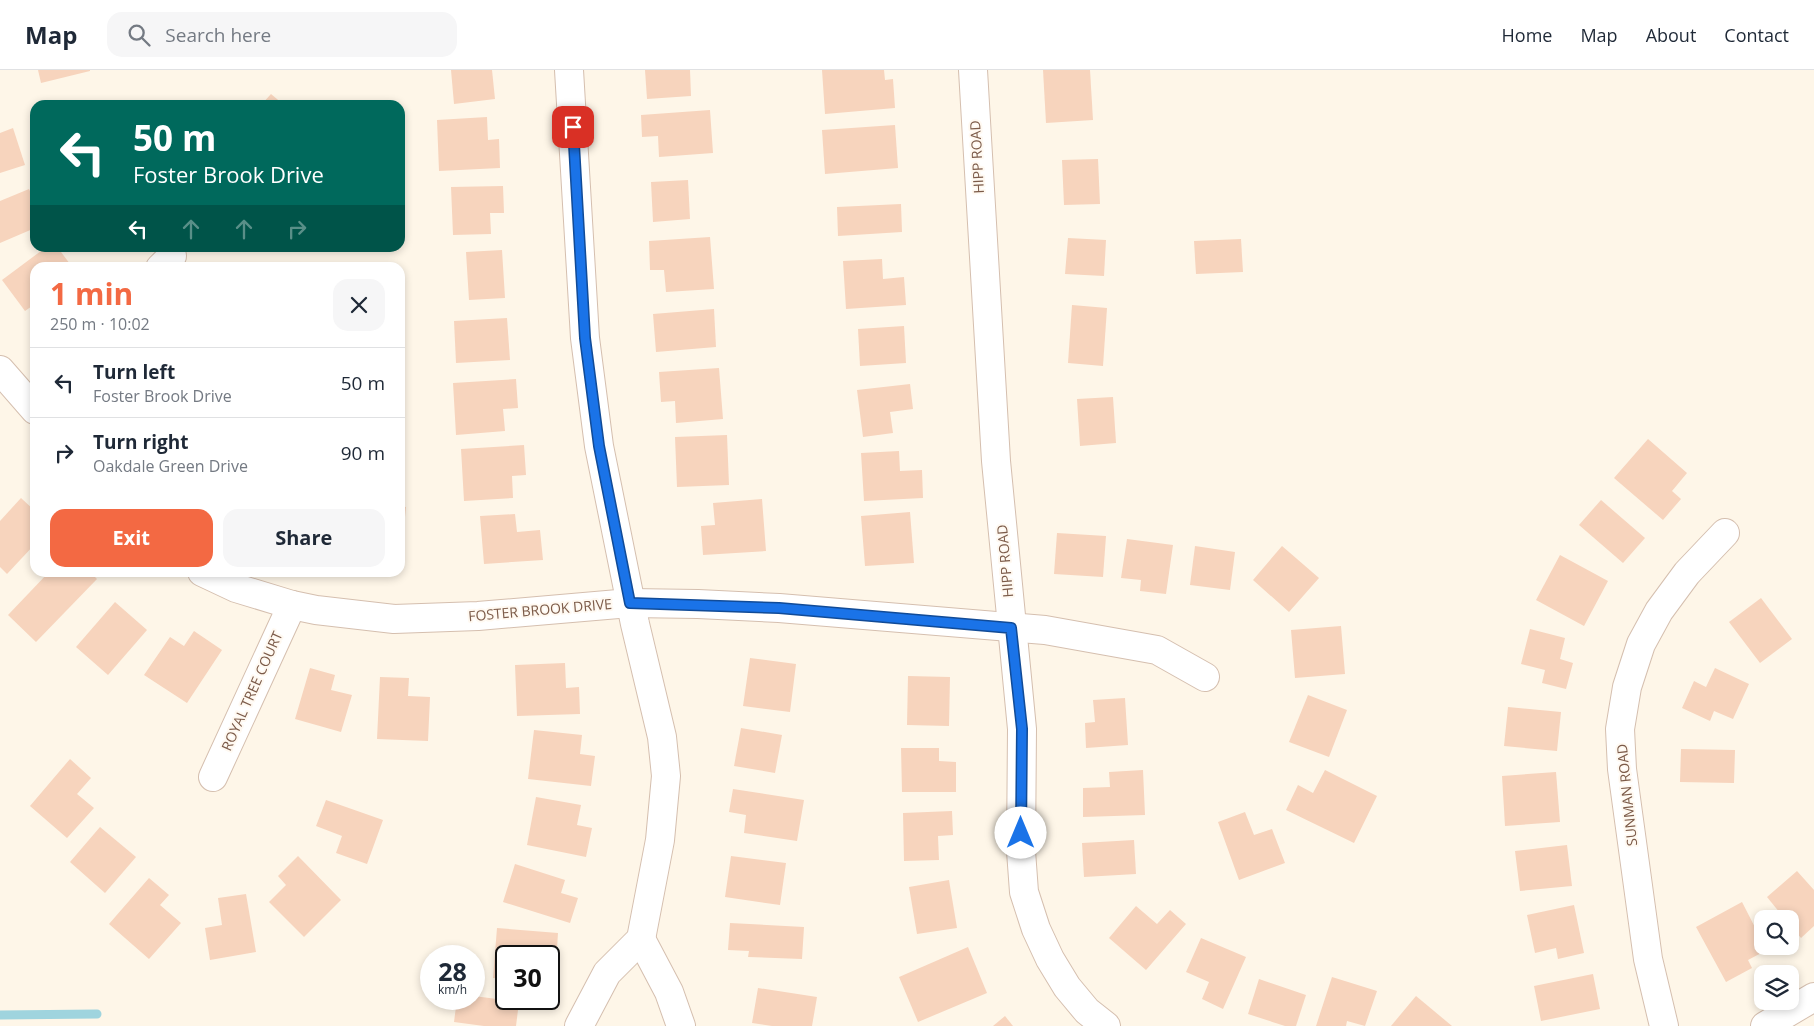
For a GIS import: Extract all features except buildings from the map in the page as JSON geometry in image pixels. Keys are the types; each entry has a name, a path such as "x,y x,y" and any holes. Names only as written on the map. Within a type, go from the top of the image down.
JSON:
{"street":[{"path":"569,70 585,338 599,446 630,603 662,736 666,776 660,840 641,939 607,973 579,1026"},
{"name":"HIPP ROAD","path":"973,70 996,461 1022,729 1021,851 1024,892 1036,929 1062,980 1087,1011 1106,1026"},
{"path":"0,370 30,395"},
{"name":"SUNMAN ROAD","path":"1664,1026 1648,959 1622,769 1620,729 1627,687 1641,644 1659,611 1687,573 1725,533"},
{"name":"FOSTER BROOK DRIVE","path":"213,577 236,588 316,610 394,619 478,616 630,603 779,608 1045,630 1157,650 1205,676"},
{"name":"ROYAL TREE COURT","path":"213,778 292,604"},
{"path":"641,939 670,992 681,1026"},
{"path":"1765,1026 1814,998"}],"waterway":[{"path":"0,1015 97,1014"}],"route":[{"path":"573,127 585,338 599,446 612,520 630,603 779,608 1011,628 1022,729 1021,833"}]}
